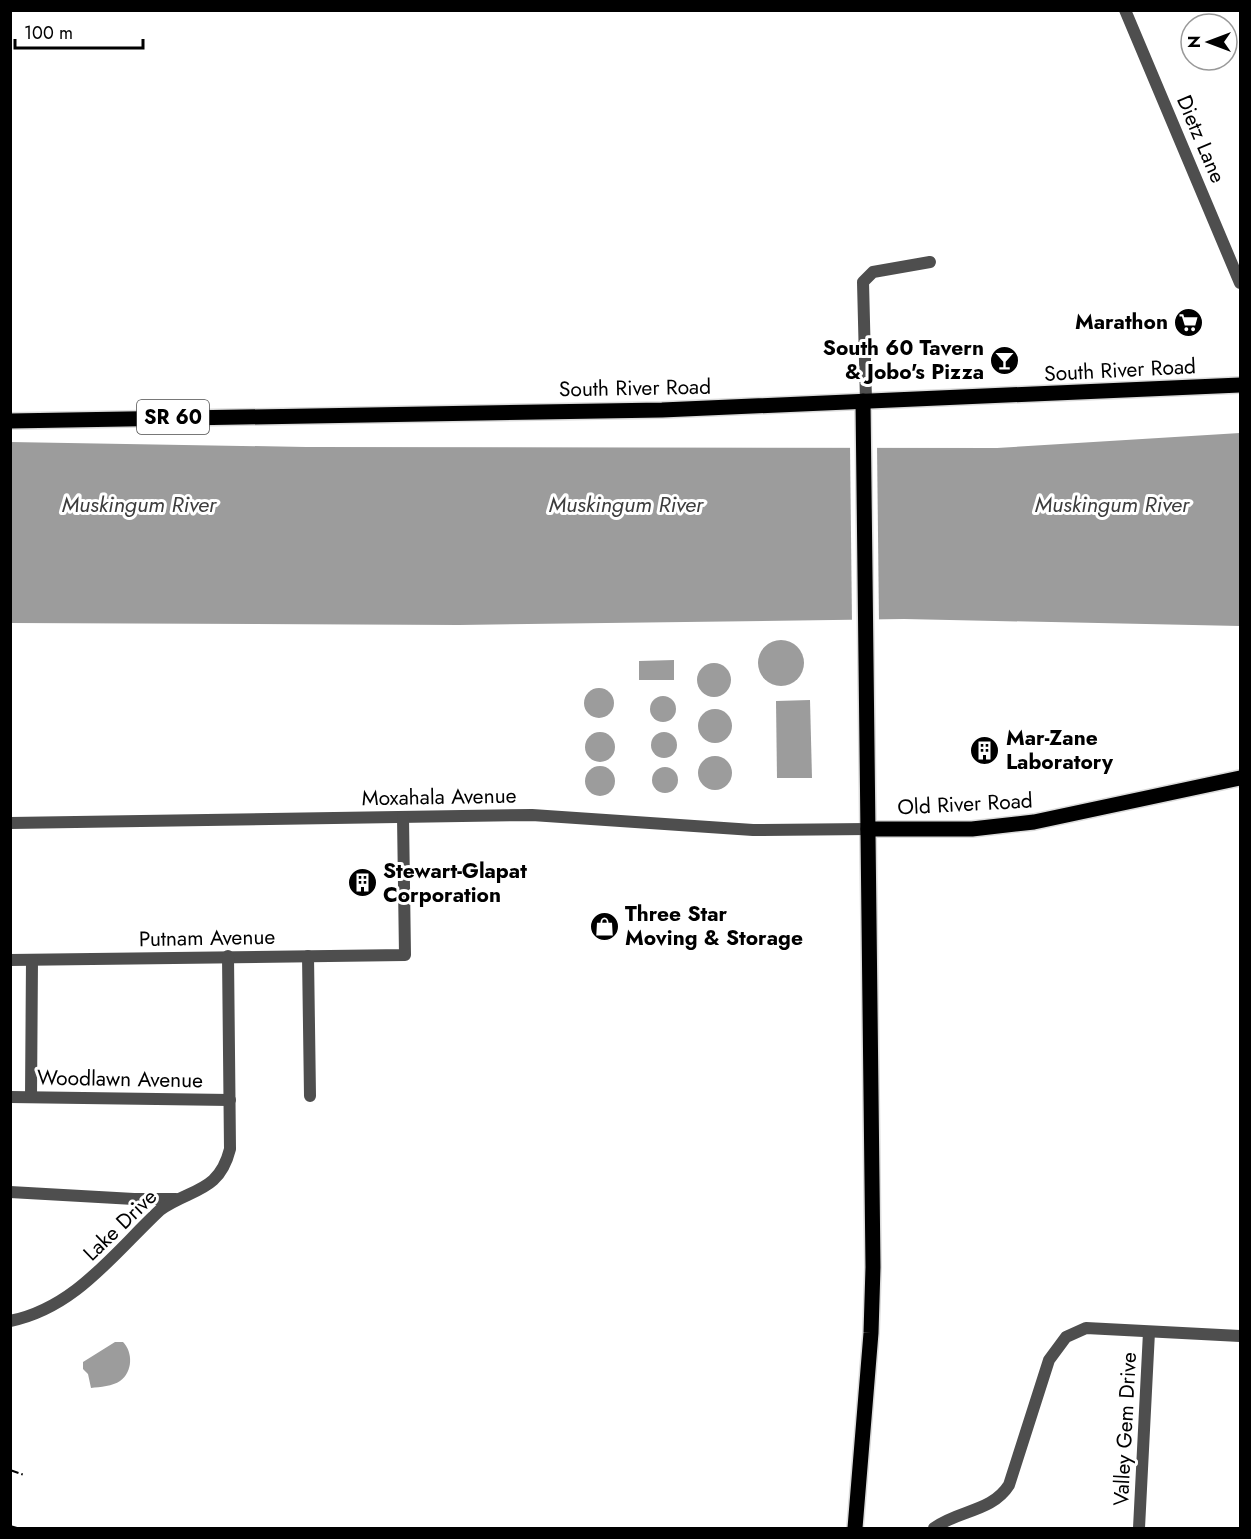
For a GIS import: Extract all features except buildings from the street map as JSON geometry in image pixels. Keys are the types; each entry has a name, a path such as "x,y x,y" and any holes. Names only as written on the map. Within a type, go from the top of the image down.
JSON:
{"main road":[{"name":"South River Road","path":"10,421 662,410 1240,385"},
{"path":"855,1528 867,1394 873,1267 863,422 865,401"},
{"name":"Old River Road","path":"868,829 972,829 1034,822 1240,778"}],"street":[{"name":"Dietz Lane","path":"1125,10 1240,283"},
{"path":"865,401 863,282 873,272 930,262"},
{"name":"Moxahala Avenue","path":"10,823 532,815 753,830 868,829"},
{"name":"Putnam Avenue","path":"10,960 405,955 403,818"},
{"name":"Lake Drive","path":"10,1322 45,1310 74,1294 154,1215 176,1199 209,1186 227,1161 230,1149 228,956"},
{"path":"308,956 310,1096"},
{"path":"32,960 32,1097"},
{"name":"Woodlawn Avenue","path":"10,1097 230,1100"},
{"path":"10,1192 176,1199"},
{"name":"Valley Gem Drive","path":"934,1528 949,1519 989,1504 1003,1495 1009,1485 1049,1360 1061,1341 1076,1331 1086,1328 1240,1336"},
{"name":"Valley Gem Drive","path":"1139,1528 1149,1332"}],"water":[{"name":"Muskingum River","path":"1240,433 1240,626 904,619 459,625 11,623 10,442 306,447 997,448"},
{"path":"781,640 797,647 804,663 797,679 781,686 765,679 758,663 765,647"},
{"path":"674,660 674,680 639,680 639,661"},
{"path":"714,663 726,668 731,680 726,692 714,697 702,692 697,680 702,668"},
{"path":"599,688 605,689 613,697 613,709 605,717 599,718 593,717 585,709 584,703 585,697 593,689"},
{"path":"663,696 672,700 676,709 672,718 663,722 654,718 650,709 654,700"},
{"path":"810,700 812,778 777,778 776,701"},
{"path":"715,709 727,714 732,726 727,738 715,743 703,738 698,726 703,714"},
{"path":"600,732 606,733 614,741 614,753 606,761 600,762 594,761 586,753 585,747 586,741 594,733"},
{"path":"664,732 673,736 677,745 673,754 664,758 655,754 651,745 655,736"},
{"path":"715,756 727,761 732,773 727,785 715,790 703,785 698,773 703,761"},
{"path":"600,766 606,767 614,775 614,787 606,795 600,796 594,795 586,787 585,781 586,775 594,767"},
{"path":"665,767 674,771 678,780 674,789 665,793 656,789 652,780 656,771"},
{"path":"115,1342 123,1342 129,1351 130,1362 127,1373 117,1383 91,1388 88,1374 83,1369 83,1362"}],"pier":[{"path":"850,445 877,445 879,623 852,623"}],"railway":[{"path":"10,1470 24,1475"},
{"path":"10,1526 17,1528"}],"place":[{"name":"Marathon","path":"1189,322"},
{"name":"South 60 Tavern & Jobo's Pizza","path":"1005,360"},
{"name":"Mar-Zane Laboratory","path":"985,750"},
{"name":"Stewart-Glapat Corporation","path":"362,883"},
{"name":"Three Star Moving & Storage","path":"604,926"}]}
